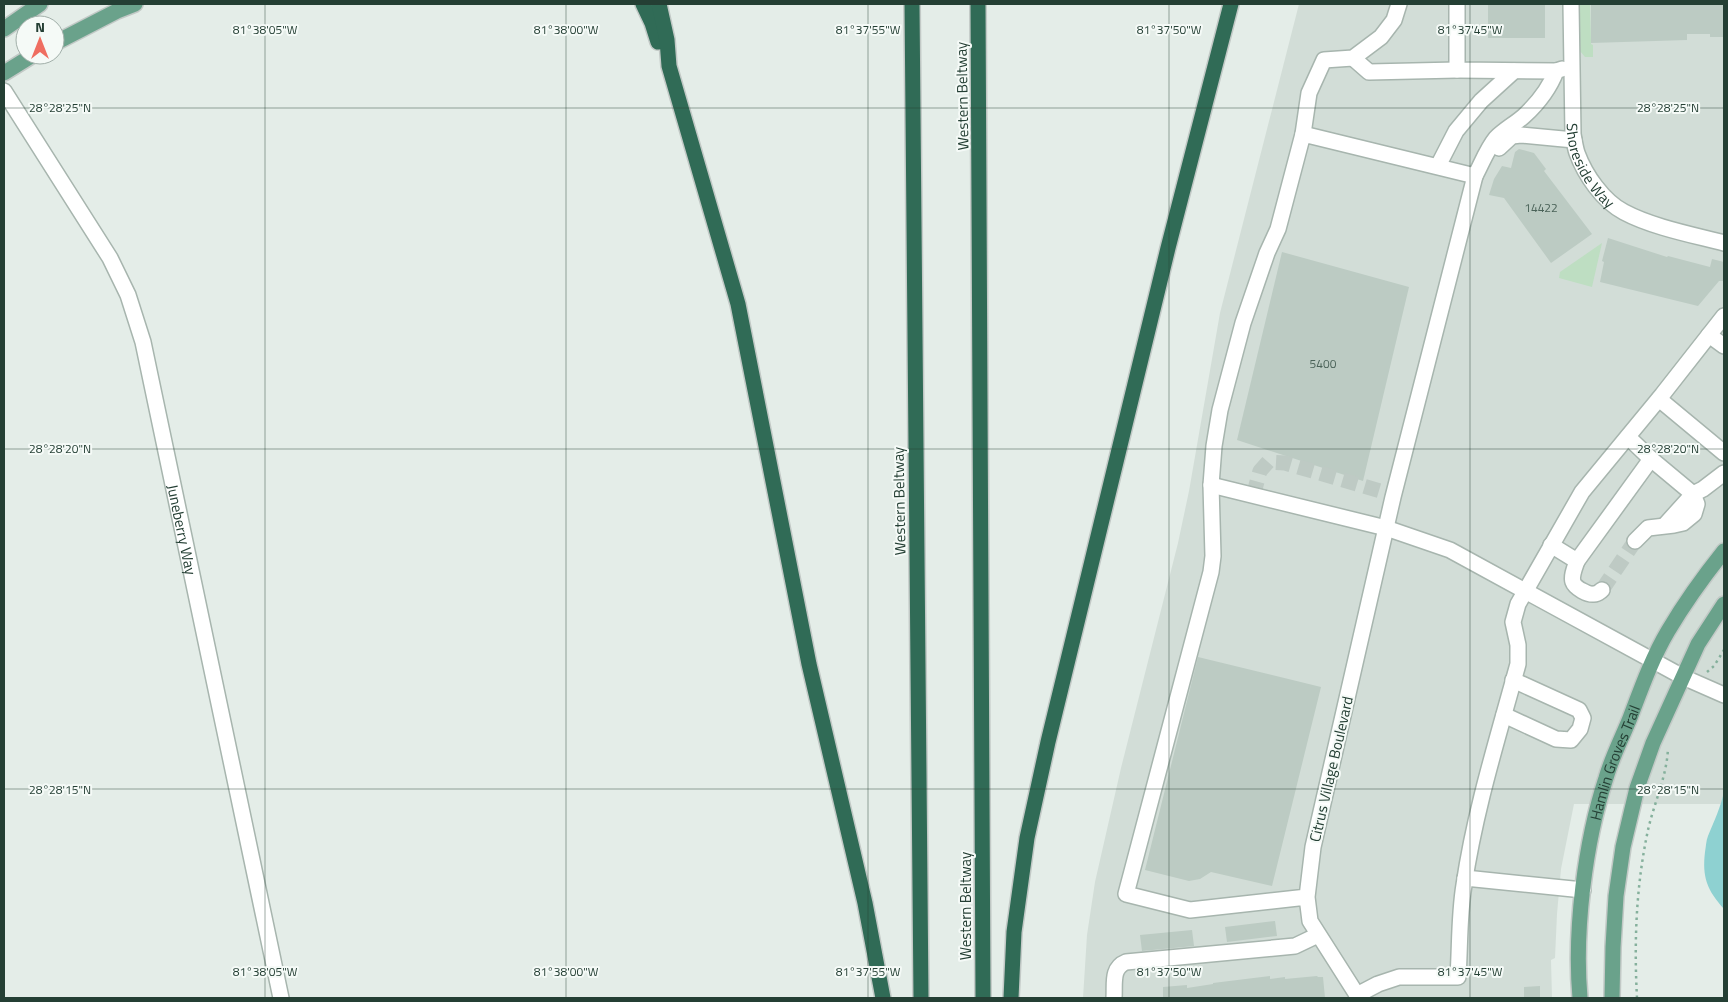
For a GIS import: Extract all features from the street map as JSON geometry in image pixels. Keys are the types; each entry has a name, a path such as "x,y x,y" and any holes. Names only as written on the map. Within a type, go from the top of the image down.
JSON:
{"highway":[{"path":"644,4 659,46 669,66 738,304 809,664 865,903 883,998"},
{"path":"659,4 667,40 669,66"},
{"name":"Western Beltway","path":"912,4 921,998"},
{"name":"Western Beltway","path":"978,4 983,998"},
{"path":"1011,998 1014,932 1027,838 1048,742 1168,248 1231,4"}],"main road":[{"path":"4,29 40,4"},
{"path":"65,39 117,11 135,4"},
{"path":"4,73 17,65"},
{"name":"Hamlin Groves Trail","path":"1580,998 1579,944 1583,890 1590,840 1606,778 1652,661 1667,632 1724,551"},
{"name":"Hamlin Groves Trail","path":"1612,998 1616,896 1623,847 1637,788 1653,743 1689,680 1698,644 1724,604"}],"street":[{"path":"1307,897 1190,910 1126,894 1211,572 1213,556 1211,486 1214,446 1220,410 1243,322 1267,253 1278,229 1303,134 1309,93 1324,60 1354,58 1381,37 1394,20 1399,4"},
{"path":"1457,4 1457,70"},
{"name":"Shoreside Way","path":"1572,4 1574,140 1577,153 1588,175 1604,197 1624,212 1652,223 1724,243"},
{"path":"1354,58 1369,72 1457,70 1556,71 1572,65"},
{"path":"1438,166 1456,131 1480,101 1514,70"},
{"path":"1475,176 1490,145 1508,127 1524,116 1539,98 1556,71"},
{"name":"Juneberry Way","path":"4,91 110,258 128,295 143,342 281,998"},
{"path":"1524,116 1531,124 1542,130 1549,137"},
{"path":"1303,134 1475,176"},
{"path":"1475,176 1504,142 1512,136 1521,135 1574,140"},
{"name":"Citrus Village Boulevard","path":"1358,996 1310,921 1307,897 1313,847 1386,528 1475,176"},
{"path":"1358,996 1378,984 1399,977 1458,977 1465,878 1475,824 1518,664 1518,645 1513,622 1518,604 1582,492 1659,399 1724,316"},
{"path":"1710,335 1724,346"},
{"path":"1659,399 1724,453"},
{"path":"1628,437 1693,494"},
{"path":"1602,590 1597,594 1592,594 1575,586 1572,581 1572,575 1577,561 1651,459"},
{"path":"1635,541 1648,528 1665,525 1693,494 1724,473"},
{"path":"1211,486 1386,528 1450,550 1652,661 1724,695"},
{"path":"1552,545 1577,561"},
{"path":"1504,715 1556,739 1570,740 1580,729 1583,718 1578,710 1513,680"},
{"path":"1465,878 1583,890"},
{"path":"1114,998 1115,971 1119,965 1126,962 1295,946 1318,935"}],"path":[{"path":"1689,680 1698,680 1714,666 1724,650"},
{"path":"1637,998 1636,921 1641,873 1650,823 1667,762 1668,742"}],"shaded area":[{"path":"1299,4 1724,4 1724,791 1722,804 1574,804 1561,869 1555,958 1551,960 1552,998 1083,998 1087,935 1095,882 1121,768 1178,543 1220,313"}],"green space":[{"path":"1579,4 1590,4 1593,57 1585,57 1580,51"},
{"path":"1602,243 1592,287 1559,278 1560,272"}],"water":[{"path":"1724,791 1724,909 1713,896 1707,883 1704,861 1707,838"}],"building":[{"path":"1488,4 1545,4 1545,38 1488,38"},
{"path":"1591,4 1724,4 1724,37 1710,37 1710,34 1687,34 1687,40 1591,43"},
{"path":"1519,149 1534,153 1546,169 1544,171 1592,234 1551,263 1504,198 1489,195 1494,179 1502,166 1511,168 1515,152"},
{"path":"1608,238 1667,257 1710,267 1712,259 1724,262 1724,281 1719,281 1698,306 1600,282 1604,262 1602,261"},
{"path":"1282,252 1409,287 1363,481 1237,440"},
{"path":"1198,657 1321,687 1272,886 1211,872 1200,879 1189,881 1145,870"},
{"path":"1275,921 1277,936 1227,942 1225,927"},
{"path":"1192,930 1194,946 1142,951 1140,935"},
{"path":"1270,976 1270,979 1323,977 1325,998 1163,998 1163,987 1187,985 1187,988"},
{"path":"1540,986 1540,998 1524,998 1524,987"}],"tunnel":[{"path":"1253,496 1260,471 1268,462 1285,463 1394,495"},
{"path":"1602,590 1635,541"}]}
